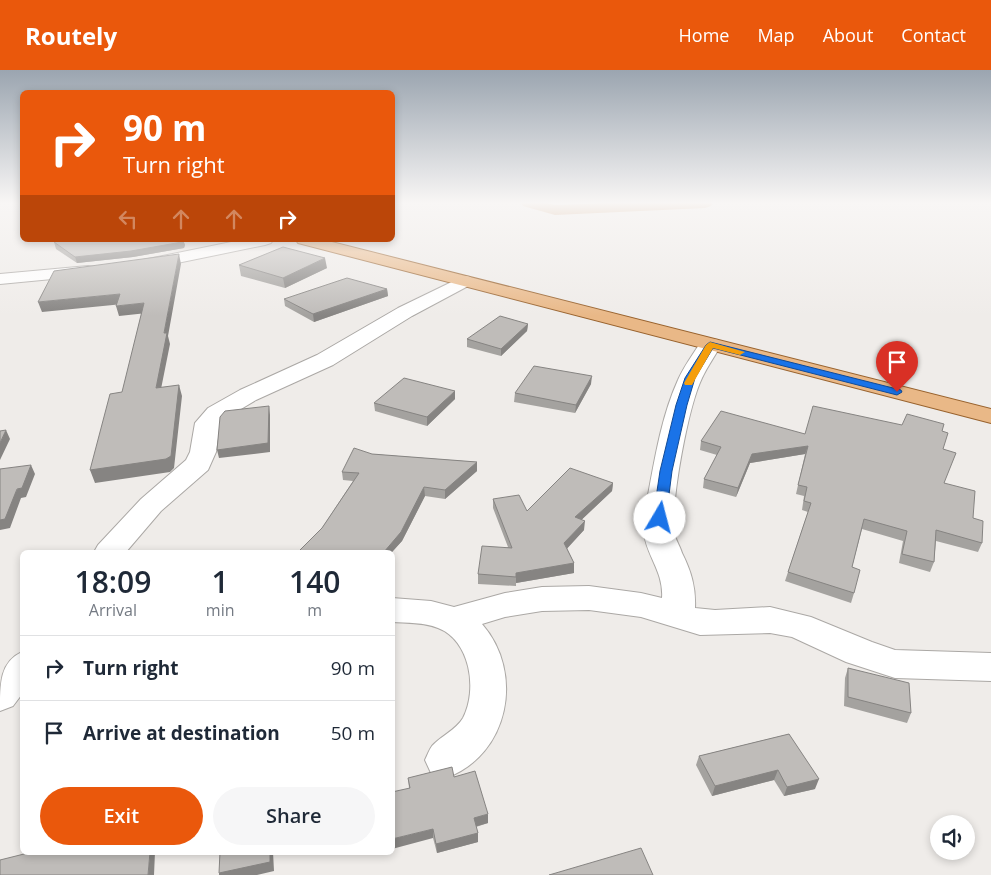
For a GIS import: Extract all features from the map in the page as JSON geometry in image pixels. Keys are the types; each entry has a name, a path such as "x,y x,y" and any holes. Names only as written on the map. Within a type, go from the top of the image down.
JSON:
{"main road":[{"path":"312,242 991,416"}],"street":[{"path":"123,268 179,259 256,242"},
{"path":"0,279 104,270"},
{"path":"112,550 151,505 198,464 203,452 208,423 217,413 248,395 324,360 405,312 464,281"},
{"path":"677,614 679,591 674,570 659,534 660,518 666,471 682,405 690,378 710,345"},
{"path":"452,620 505,606 542,599 589,598 641,605 700,622 770,620 799,626 859,652 895,664 991,667"},
{"path":"395,610 417,612 452,620 471,633 485,658 489,699 476,731 446,760"},
{"path":"0,695 20,669"}],"building":[{"path":"54,242 182,242 131,251 75,257"},
{"path":"283,247 325,258 283,278 239,265"},
{"path":"179,254 164,333 167,333 156,388 179,385 171,456 166,459 90,470 110,394 122,392 144,303 116,306 120,294 38,302 54,271"},
{"path":"347,278 387,289 313,314 284,299"},
{"path":"500,316 528,324 501,349 467,339"},
{"path":"534,366 592,376 576,405 515,393"},
{"path":"404,378 455,391 427,417 374,403"},
{"path":"269,406 268,443 217,450 220,417 225,411"},
{"path":"813,406 902,425 907,414 944,424 942,431 948,433 943,449 956,453 944,483 975,491 973,518 983,521 982,543 936,530 934,562 902,554 907,531 864,519 852,567 860,570 854,593 788,572 811,503 804,501 807,487 798,485 808,446 752,454 738,488 704,479 721,447 701,441 721,411 805,434"},
{"path":"6,430 0,443 0,431"},
{"path":"354,448 372,454 477,462 445,490 424,487 401,532 386,550 300,550 322,528 359,473 342,472"},
{"path":"31,465 22,488 17,489 5,519 0,520 0,469"},
{"path":"570,468 613,483 575,517 585,521 564,543 574,563 516,573 516,577 478,574 482,546 512,548 493,499 519,495 527,511"},
{"path":"848,668 909,683 911,713 848,697"},
{"path":"789,734 819,779 787,787 778,770 715,786 699,756"},
{"path":"452,767 454,777 475,771 488,814 474,818 478,833 436,844 433,829 395,838 395,791 410,788 408,778"},
{"path":"641,848 653,875 549,875"},
{"path":"20,855 150,855 148,875 0,875 0,860"},
{"path":"220,855 270,855 270,862 219,873"}],"slow traffic":[{"path":"688,383 710,345 740,352"}],"route":[{"path":"660,518 673,435 690,378 710,345 897,392"}]}
